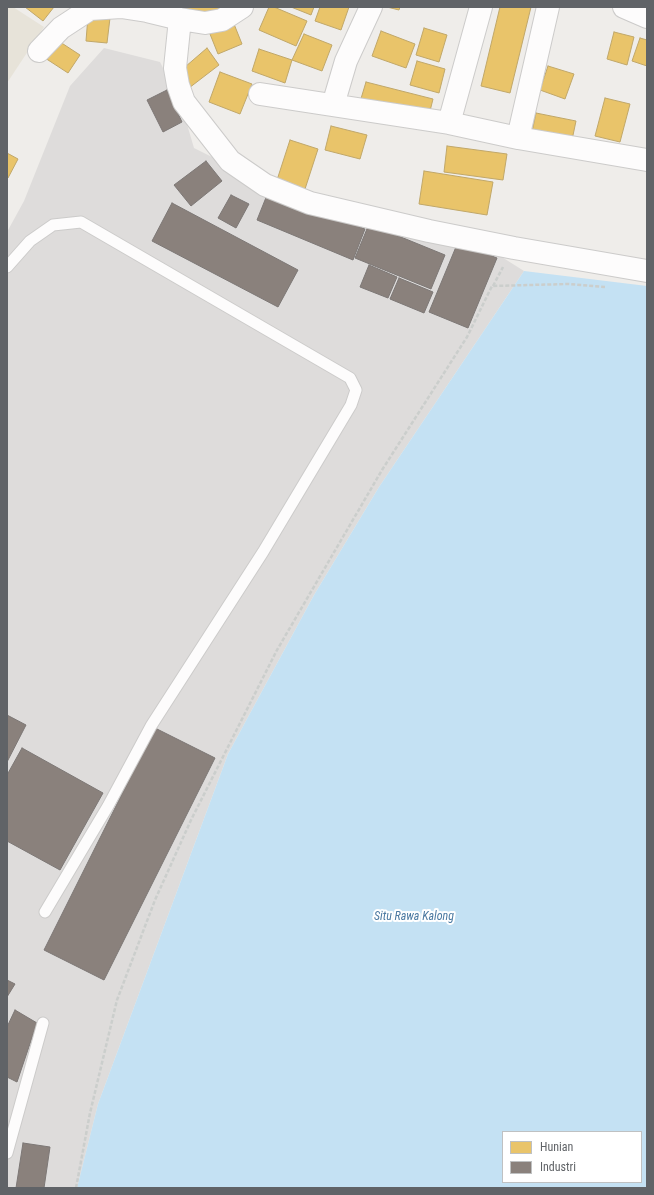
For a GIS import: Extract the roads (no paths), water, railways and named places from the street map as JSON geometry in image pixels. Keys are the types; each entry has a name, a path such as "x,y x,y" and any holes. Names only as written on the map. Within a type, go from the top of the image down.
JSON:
{"street":[{"path":"40,51 61,28 90,9 121,7 205,23 222,20 242,7"},
{"path":"333,105 346,61 372,7"},
{"path":"449,123 481,7"},
{"path":"518,138 548,7"},
{"path":"624,7 647,17"},
{"path":"180,19 176,68 178,85 184,102 230,161 265,185 310,203 421,229 514,248 647,271"},
{"path":"260,94 449,123 518,138 647,160"}],"lane":[{"path":"7,267 30,240 53,225 81,222 350,378 356,390 352,405 267,545 151,726 108,806 46,912"},
{"path":"7,1153 43,1023"}],"water":[{"name":"Situ Rawa Kalong","path":"524,271 647,286 647,1188 77,1188 98,1104 228,754 314,595 379,487"}]}
